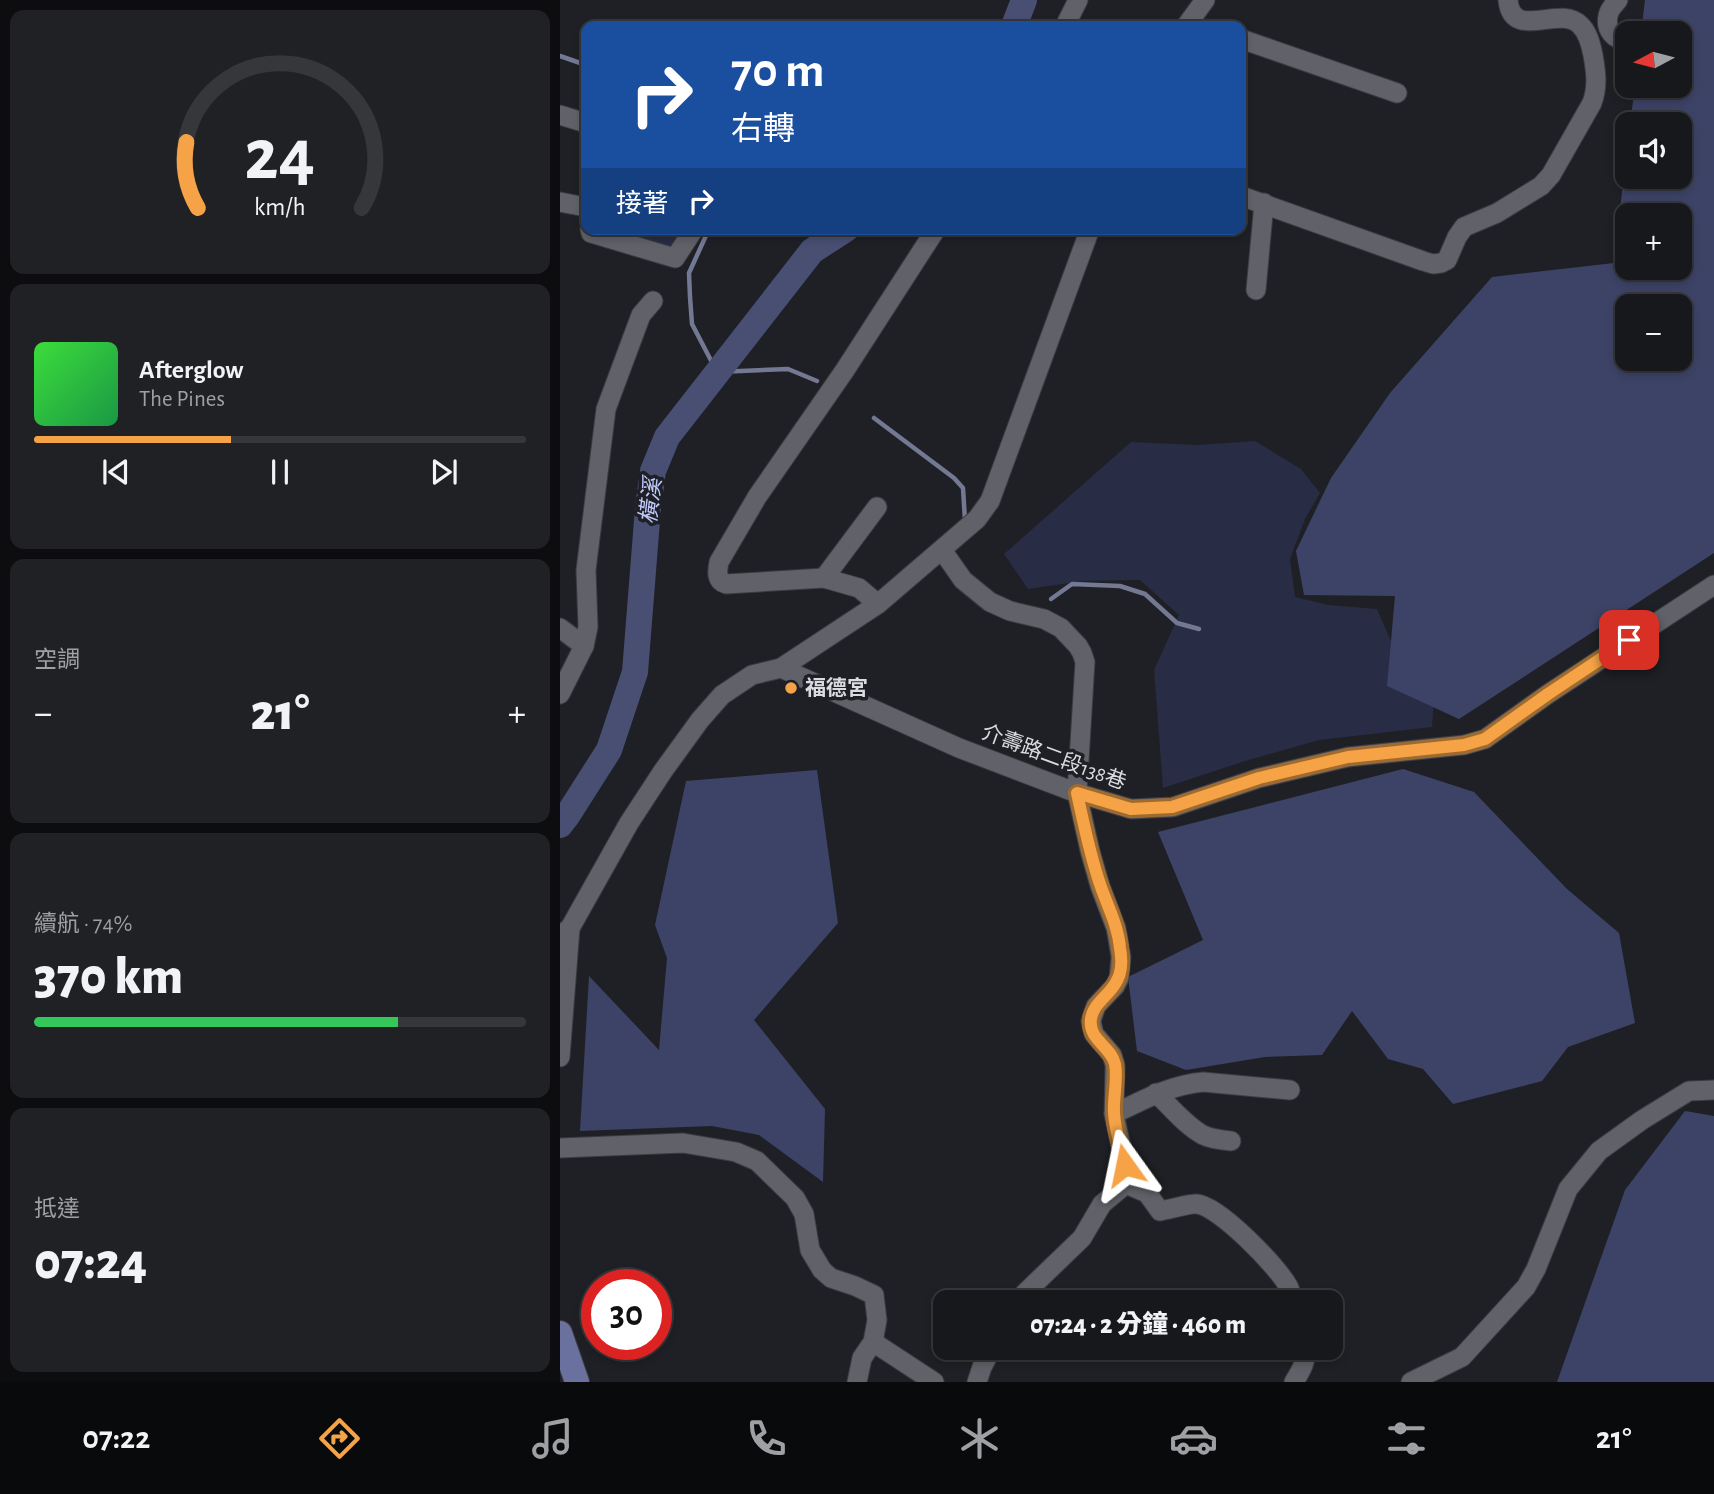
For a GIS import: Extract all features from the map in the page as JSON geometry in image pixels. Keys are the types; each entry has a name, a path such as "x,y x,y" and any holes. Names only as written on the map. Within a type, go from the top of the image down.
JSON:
{"main road":[{"path":"560,1333 577,1382"}],"street":[{"path":"1068,21 1078,0"},
{"path":"1194,21 1205,0"},
{"path":"1246,198 1433,264 1447,260 1464,227 1497,212 1541,186 1551,175 1592,103 1597,84 1591,47 1580,23 1560,18 1521,20 1509,11 1508,0"},
{"path":"1615,37 1608,26 1608,16 1618,0"},
{"path":"1246,41 1397,93"},
{"path":"560,115 581,121"},
{"path":"560,202 581,206"},
{"path":"1256,290 1264,204"},
{"path":"599,235 675,258 690,235"},
{"path":"878,604 859,588 824,578 726,584 718,578 717,570 757,497 845,370 932,235"},
{"path":"560,1057 565,932 629,823 700,720 722,695 752,675 781,668 878,604 977,519 990,502 1088,235"},
{"path":"560,694 584,646 588,627 586,570 606,409 642,316 653,301"},
{"path":"824,578 877,507"},
{"path":"942,550 963,580 990,602 1010,611 1052,622 1061,628 1083,653 1085,662 1077,793 1100,886 1116,928 1121,957 1119,978 1096,1006 1091,1021 1094,1034 1112,1055 1115,1065 1114,1114 1125,1165 1126,1184"},
{"name":"介壽路二段138巷","path":"781,668 959,748 1077,793 1131,809 1172,807 1259,778 1348,757 1464,745 1485,739 1548,694 1714,585"},
{"path":"560,628 584,646"},
{"path":"1114,1114 1156,1093 1189,1083 1290,1090"},
{"path":"1411,1382 1462,1357 1526,1287 1536,1269 1568,1189 1599,1152 1642,1120 1689,1091 1714,1090"},
{"path":"1156,1093 1203,1135 1230,1141"},
{"path":"560,1148 683,1143 736,1152 757,1161 795,1198 804,1214 810,1250 822,1270 831,1278 874,1295 877,1320 873,1342 862,1358 857,1382"},
{"path":"1028,1290 1082,1238 1102,1204 1126,1184"},
{"path":"1126,1184 1147,1193 1160,1211 1197,1204 1213,1211 1263,1255 1290,1290"},
{"path":"873,1342 934,1382"},
{"path":"977,1382 986,1360"},
{"path":"1294,1382 1305,1360"}],"shaded area":[{"path":"1645,0 1714,0 1714,553 1459,719 1387,686 1395,596 1304,595 1296,551 1331,478 1390,393 1492,277 1614,263 1615,254 1615,280 1692,280 1692,203 1621,203 1622,189 1692,189 1692,112 1632,112 1633,98 1692,98 1692,21 1642,21"},
{"path":"615,235 686,235 672,253"},
{"path":"1255,441 1301,469 1320,493 1305,519 1290,559 1295,597 1328,605 1377,609 1404,671 1434,695 1432,727 1319,740 1163,788 1154,670 1179,615 1140,580 1083,581 1028,589 1004,554 1131,442 1198,445"},
{"path":"1403,769 1474,792 1567,889 1619,933 1635,1023 1568,1047 1542,1081 1453,1104 1423,1069 1388,1059 1352,1011 1322,1055 1265,1057 1186,1070 1137,1051 1128,977 1203,940 1158,832"},
{"path":"817,770 838,923 754,1020 825,1109 823,1182 759,1135 712,1126 580,1131 589,976 659,1050 667,958 655,925 686,781"},
{"path":"1685,1111 1714,1116 1714,1382 1557,1382 1625,1190"}],"waterway":[{"name":"橫溪","path":"1016,21 1024,0"},
{"path":"560,56 581,63"},
{"path":"706,235 689,273 692,324 717,372 788,369 817,381"},
{"name":"橫溪","path":"560,825 609,750 635,672 653,471 667,437 812,251 837,235"},
{"path":"874,418 954,478 963,488 965,521"},
{"path":"1051,599 1072,584 1120,586 1145,594 1177,623 1199,629"}],"place":[{"name":"福德宮","path":"791,688"}],"route":[{"path":"1125,1165 1114,1114 1115,1065 1112,1055 1091,1028 1092,1014 1096,1006 1119,978 1120,944 1090,851 1077,793 1131,809 1172,807 1259,778 1348,757 1464,745 1485,739 1629,640"}]}
